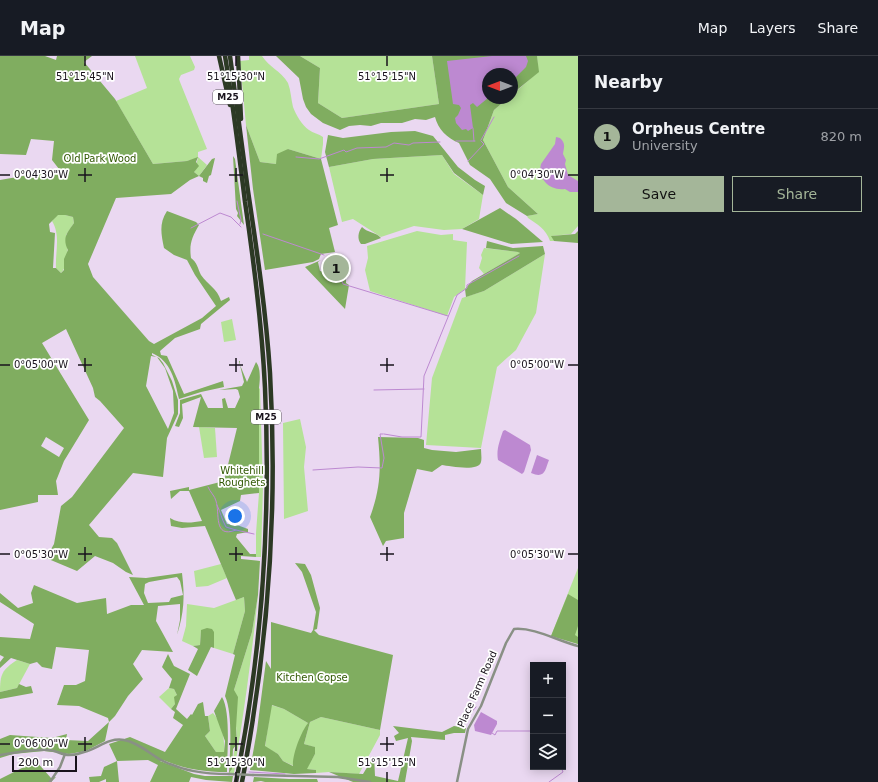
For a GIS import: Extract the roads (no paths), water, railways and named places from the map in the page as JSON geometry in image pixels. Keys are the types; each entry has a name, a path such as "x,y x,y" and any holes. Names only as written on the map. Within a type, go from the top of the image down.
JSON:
{"highway":[{"name":"M25","path":"219,56 237,138"},
{"name":"M25","path":"226,56 256,279 265,387 267,474 265,554 259,632 252,689 236,782"},
{"name":"M25","path":"230,56 260,270 266,327 271,411 273,498 269,579 263,647 253,722 242,782"},
{"name":"M25","path":"238,56 242,146"}],"street":[{"name":"Place Farm Road","path":"457,782 468,729 481,706 506,643 514,629 520,628 529,630 578,646"},
{"path":"0,755 12,752 47,750 69,755 97,748 112,740 125,740 134,743 162,760 183,769 199,773 338,777 370,782"},
{"path":"50,782 60,767 65,754"}],"waterway":[{"path":"481,140 494,117"},
{"path":"473,128 474,141"},
{"path":"456,141 475,141"},
{"path":"468,161 484,144 481,141"},
{"path":"296,157 319,159 344,150 346,152 357,148 386,147 394,143 409,145 413,143 440,142"},
{"path":"237,201 241,220 240,224"},
{"path":"191,228 220,213 231,217 241,227"},
{"path":"263,234 324,255"},
{"path":"384,434 402,437 421,437 424,376 457,295 467,288 467,285 519,256"},
{"path":"339,271 343,284 448,316"},
{"path":"374,390 424,389"},
{"path":"313,470 358,467 382,468 384,458 380,434 383,434"},
{"path":"208,487 215,499 221,528 224,531 229,532 236,530 254,534"},
{"path":"217,505 226,527 236,530"},
{"path":"467,717 476,707"},
{"path":"492,733 495,735 497,731 530,731"},
{"path":"549,782 563,772 562,770"},
{"path":"249,772 285,774"}],"place":[{"name":"Orpheus Centre","path":"336,268"}],"park label":[{"name":"Old Park Wood","path":"100,158"},
{"name":"Whitehill Roughets","path":"242,476"},
{"name":"Kitchen Copse","path":"312,677"}]}
